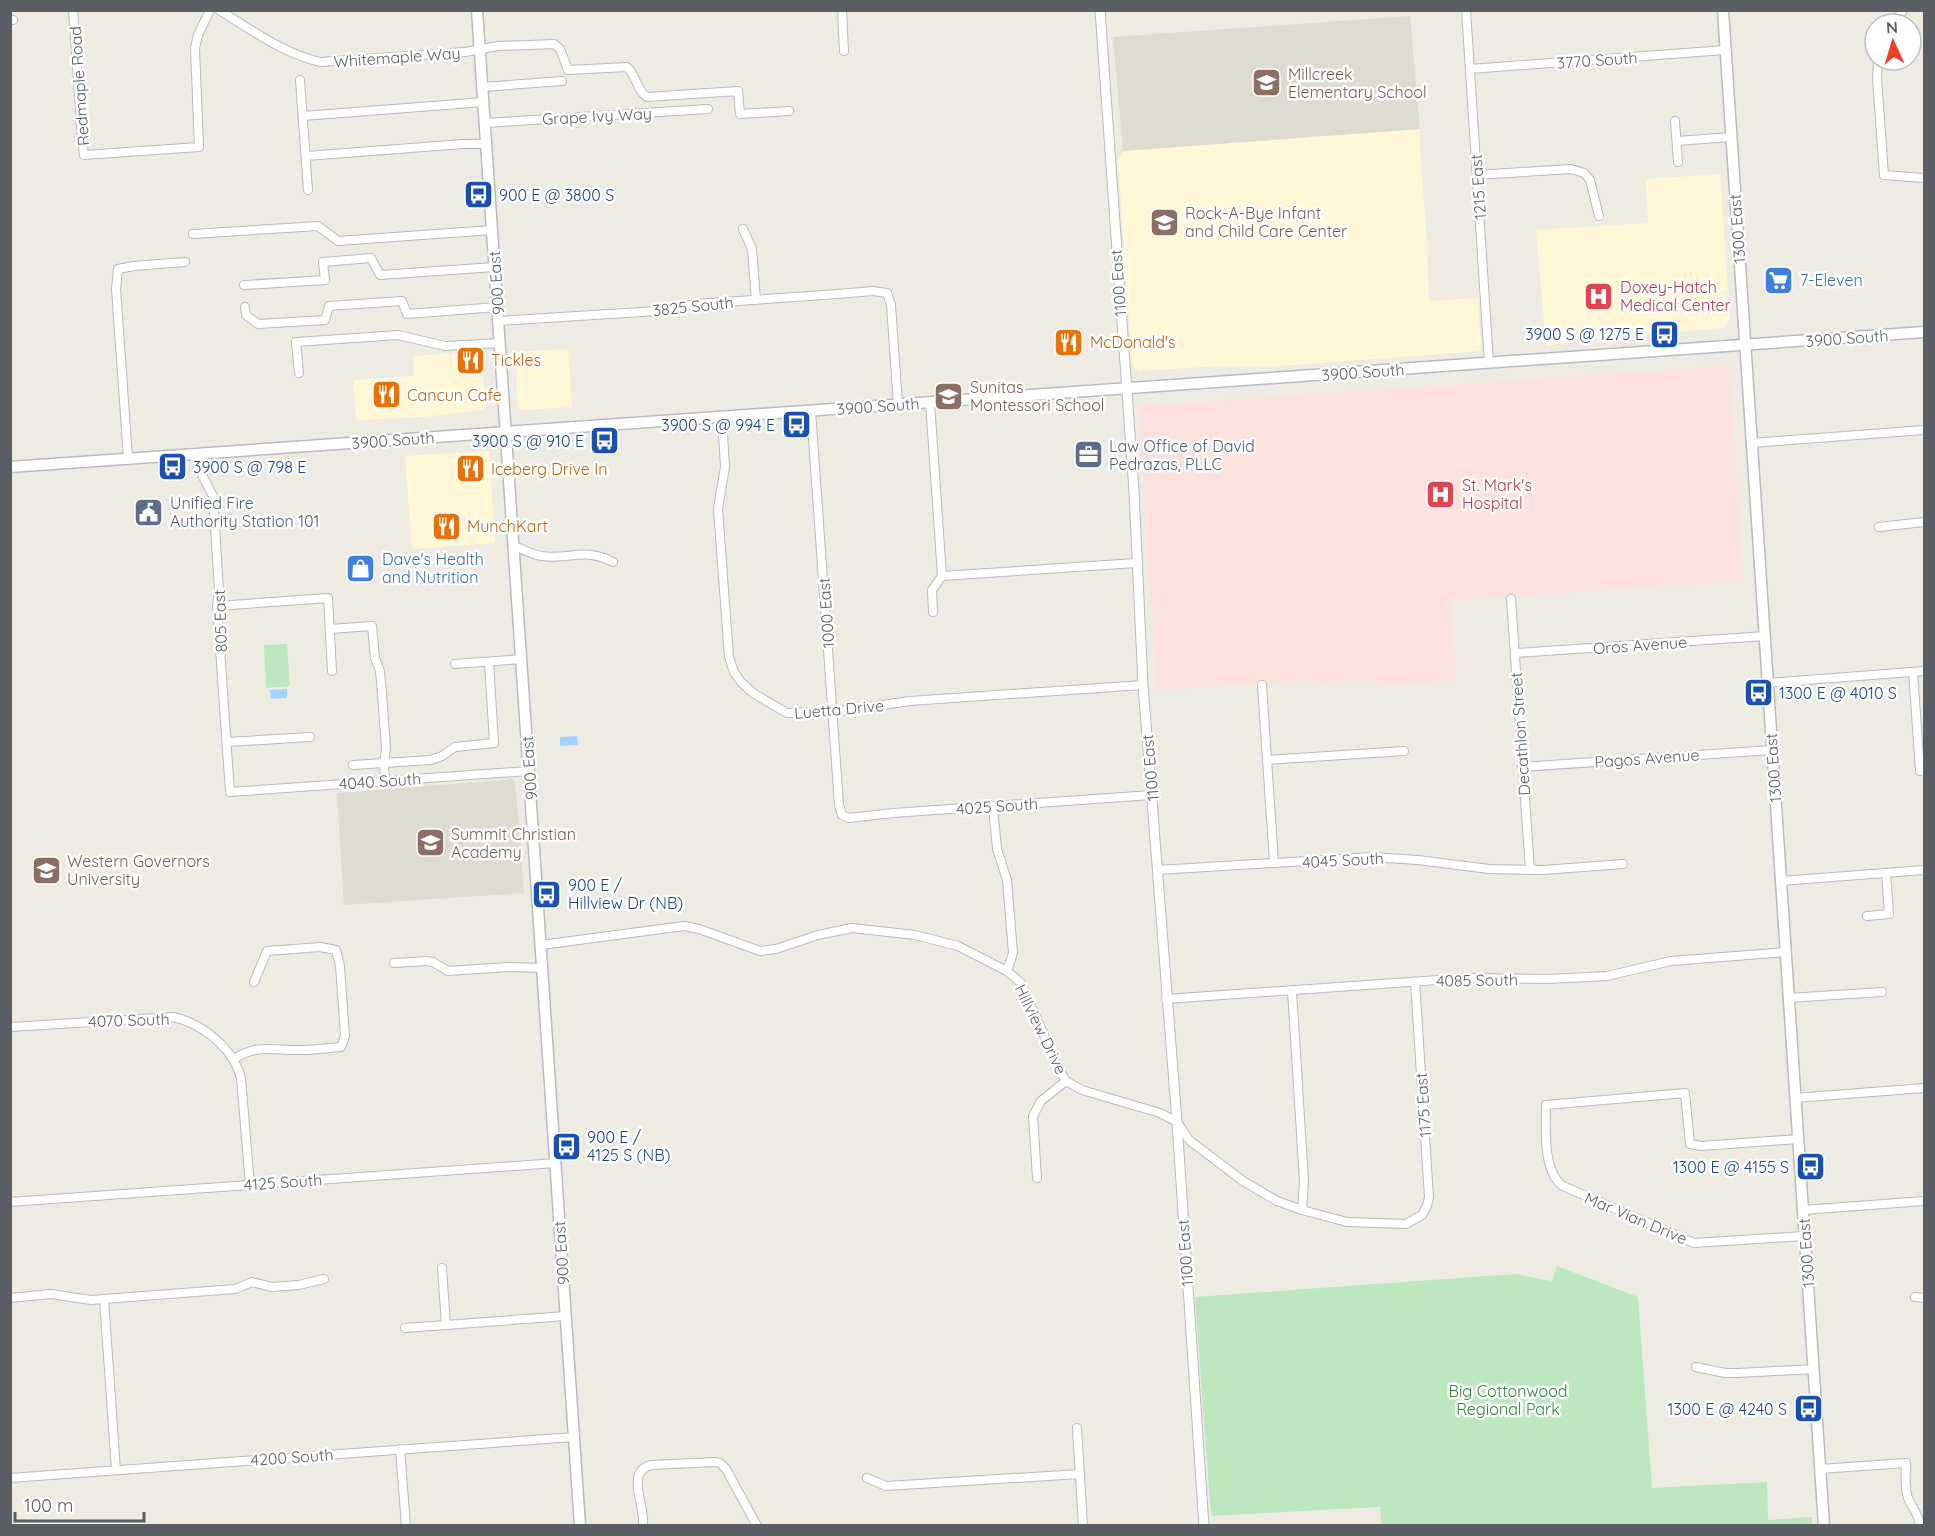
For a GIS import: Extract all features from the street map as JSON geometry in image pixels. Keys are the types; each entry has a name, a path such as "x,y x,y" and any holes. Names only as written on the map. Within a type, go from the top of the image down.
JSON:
{"main road":[{"name":"900 East","path":"477,10 580,1526"},
{"name":"1300 East","path":"1723,10 1824,1526"},
{"name":"3900 South","path":"10,467 1924,332"}],"street":[{"name":"Redmaple Road","path":"73,10 84,154 102,155 199,147 195,48 202,24 210,10"},
{"name":"Whitemaple Way","path":"219,10 284,50 302,58 320,62 480,50 498,46 554,44 560,49 568,70 627,67 633,73 642,93 647,97 738,91 740,114 789,111"},
{"path":"842,10 844,51"},
{"name":"1100 East","path":"1100,10 1117,275 1127,389 1143,685 1177,1122 1204,1526"},
{"name":"1215 East","path":"1466,10 1489,363"},
{"name":"3770 South","path":"1470,69 1725,50"},
{"path":"1879,72 1884,175 1924,178"},
{"path":"300,81 308,190"},
{"path":"483,87 562,81"},
{"path":"303,116 484,102"},
{"name":"Grape Ivy Way","path":"485,123 708,109"},
{"path":"1675,121 1678,162"},
{"path":"1677,141 1731,138"},
{"path":"306,156 486,144"},
{"path":"1477,175 1571,169 1584,173 1590,180 1599,216"},
{"path":"193,234 318,226 338,241 492,230"},
{"path":"743,229 752,249 756,300"},
{"path":"244,285 325,280 323,261 371,258 380,275 494,267"},
{"path":"128,458 117,290 118,269 185,262"},
{"name":"3825 South","path":"498,321 657,311 696,304 873,291 887,293 891,305 898,405"},
{"path":"245,307 246,315 258,324 325,320 330,306 402,301 407,314 497,307"},
{"path":"298,373 296,342 398,335 445,346 500,343"},
{"path":"930,402 942,576 932,590 933,612"},
{"name":"1000 East","path":"812,411 839,805 842,815"},
{"name":"Luetta Drive","path":"722,417 725,467 718,499 718,519 727,645 734,672 753,693 787,713 833,712 910,701 1143,685"},
{"path":"1752,443 1924,430"},
{"name":"805 East","path":"200,453 202,475 213,496 219,590 217,606 230,792"},
{"path":"1879,527 1924,522"},
{"path":"514,546 544,556 588,553 601,555 614,562"},
{"path":"942,576 1136,563"},
{"path":"217,606 328,598 332,671"},
{"name":"Decathlon Street","path":"1511,599 1530,870"},
{"path":"330,629 372,626 382,693 386,748 385,781"},
{"name":"Oros Avenue","path":"1515,653 1765,636"},
{"path":"455,664 522,659"},
{"path":"353,765 436,759 455,747 494,743 489,662"},
{"path":"1767,683 1924,671"},
{"path":"1913,672 1920,771"},
{"path":"1262,685 1274,862"},
{"path":"227,742 310,737"},
{"name":"Pagos Avenue","path":"1522,767 1772,750"},
{"path":"1267,759 1404,751"},
{"name":"4040 South","path":"230,792 529,771"},
{"name":"4025 South","path":"842,815 849,818 1152,795"},
{"path":"993,806 997,849 1007,880 1013,953 1007,972"},
{"name":"4045 South","path":"1157,870 1396,857 1471,868 1530,870 1623,864"},
{"path":"1781,881 1924,870"},
{"path":"1867,916 1889,914 1886,873"},
{"name":"Hillview Drive","path":"541,945 690,926 743,947 768,951 839,929 865,928 945,942 970,952 1007,972 1021,983 1028,994 1066,1082 1082,1090 1160,1113 1177,1122 1189,1140 1243,1181 1277,1201 1347,1222 1399,1224 1411,1221"},
{"path":"250,1185 241,1077 234,1059 253,1049 304,1050 341,1047 345,1036 340,966 336,951 320,947 267,951 254,982"},
{"name":"4085 South","path":"1166,999 1467,978 1547,979 1607,976 1671,961 1785,952"},
{"path":"394,963 428,960 448,971 543,968"},
{"name":"1175 East","path":"1411,1221 1422,1215 1429,1197 1415,982"},
{"path":"1292,991 1304,1181 1302,1210"},
{"path":"1788,998 1882,992"},
{"name":"4070 South","path":"10,1027 172,1017 198,1026 234,1059"},
{"path":"1037,1178 1033,1116 1041,1101 1066,1082"},
{"path":"1795,1098 1924,1088"},
{"name":"Mar Vian Drive","path":"1798,1139 1701,1146 1690,1144 1685,1093 1546,1105 1549,1168 1557,1182 1563,1186 1694,1243 1804,1236"},
{"name":"4125 South","path":"10,1202 556,1163"},
{"path":"1803,1210 1924,1201"},
{"path":"442,1268 446,1324"},
{"path":"10,1298 51,1294 91,1300 235,1289 252,1282 272,1287 299,1285 324,1279"},
{"path":"1915,1297 1924,1299"},
{"path":"104,1299 116,1470"},
{"path":"405,1328 566,1316"},
{"path":"1696,1367 1738,1374 1814,1369"},
{"path":"1077,1428 1083,1526"},
{"name":"4200 South","path":"10,1478 574,1437"},
{"path":"400,1449 406,1526"},
{"path":"643,1526 637,1482 639,1472 643,1468 710,1462 720,1463 726,1469 757,1526"},
{"path":"1820,1469 1906,1463 1905,1487 1909,1501 1919,1516 1920,1526"},
{"path":"867,1478 886,1486 1080,1474"}],"shaded area":[{"name":"Millcreek Elementary School","path":"1410,16 1420,129 1123,151 1113,37"},
{"path":"1420,129 1429,301 1478,298 1481,351 1280,366 1220,366 1139,371 1132,365 1118,160 1123,151"},
{"path":"1720,174 1730,320 1723,328 1592,339 1546,346 1536,230 1648,223 1646,179"},
{"path":"568,349 572,407 522,410 517,406 516,352"},
{"path":"481,352 486,408 483,410 424,417 356,420 353,380 414,376 413,356"},
{"name":"St. Mark's Hospital","path":"1729,366 1743,581 1451,600 1456,681 1376,686 1375,680 1318,683 1318,680 1157,690 1138,406"},
{"path":"489,451 495,543 412,549 405,456"},
{"name":"Summit Christian Academy","path":"515,779 524,893 344,905 337,793"}],"green space":[{"path":"287,644 290,686 266,688 264,645"},
{"name":"Big Cottonwood Regional Park","path":"1557,1266 1638,1297 1652,1488 1767,1482 1768,1520 1812,1517 1812,1525 1382,1526 1380,1507 1211,1516 1195,1297 1515,1274 1552,1281"}],"water":[{"path":"287,689 287,698 271,699 270,690"},
{"path":"577,736 578,745 560,746 560,737"}],"place":[{"name":"Millcreek Elementary School","path":"1267,83"},
{"name":"900 E @ 3800 S","path":"478,195"},
{"name":"Rock-A-Bye Infant and Child Care Center","path":"1164,222"},
{"name":"7-Eleven","path":"1779,280"},
{"name":"Doxey-Hatch Medical Center","path":"1599,296"},
{"name":"3900 S @ 1275 E","path":"1665,334"},
{"name":"McDonald's","path":"1069,342"},
{"name":"Tickles","path":"470,360"},
{"name":"Cancun Cafe","path":"386,395"},
{"name":"Sunitas Montessori School","path":"949,396"},
{"name":"3900 S @ 994 E","path":"796,425"},
{"name":"3900 S @ 910 E","path":"605,441"},
{"name":"Law Office of David Pedrazas, PLLC","path":"1088,455"},
{"name":"3900 S @ 798 E","path":"172,467"},
{"name":"Iceberg Drive In","path":"470,469"},
{"name":"St. Mark's Hospital","path":"1441,494"},
{"name":"Unified Fire Authority Station 101","path":"149,512"},
{"name":"MunchKart","path":"446,526"},
{"name":"Dave's Health and Nutrition","path":"361,568"},
{"name":"1300 E @ 4010 S","path":"1758,693"},
{"name":"Summit Christian Academy","path":"430,843"},
{"name":"Western Governors University","path":"46,870"},
{"name":"900 E / Hillview Dr (NB)","path":"547,894"},
{"name":"900 E / 4125 S (NB)","path":"566,1146"},
{"name":"1300 E @ 4155 S","path":"1810,1167"},
{"name":"1300 E @ 4240 S","path":"1808,1409"}]}
